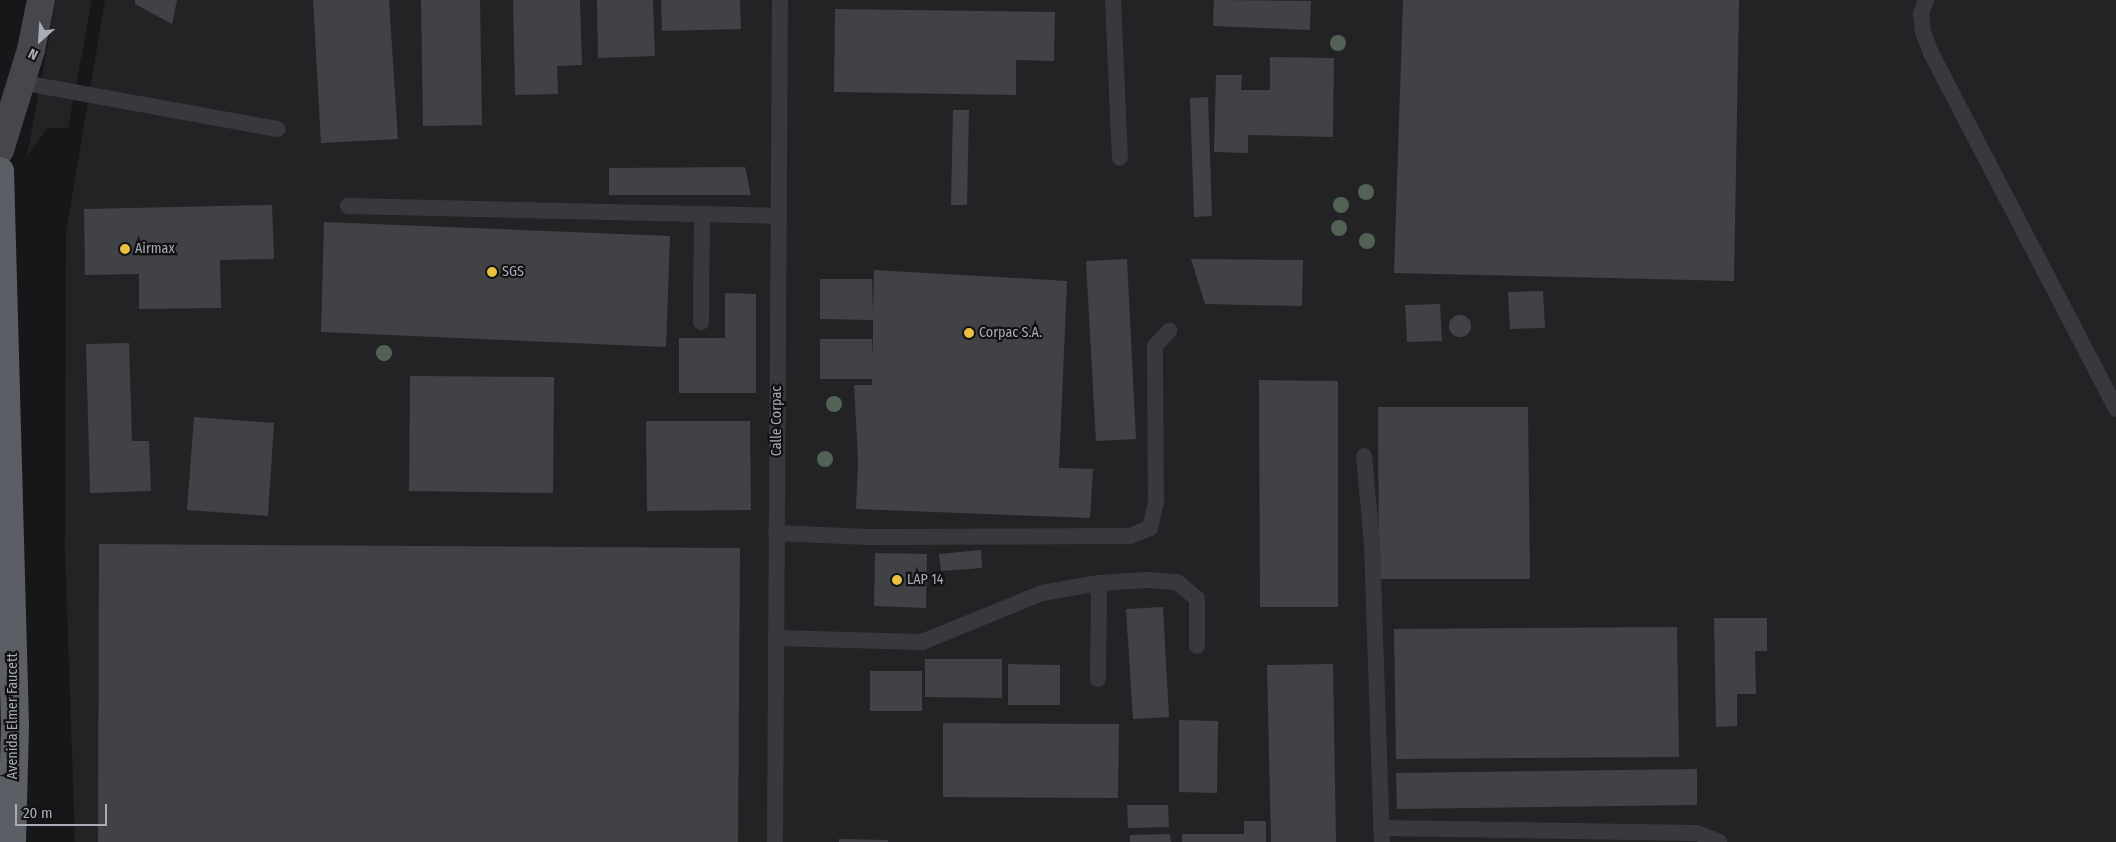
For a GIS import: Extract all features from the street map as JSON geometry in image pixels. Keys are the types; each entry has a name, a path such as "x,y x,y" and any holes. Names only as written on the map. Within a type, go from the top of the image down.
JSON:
{"highway":[{"name":"Avenida Elmer Faucett","path":"0,171 5,542 14,726 12,842"}],"main road":[{"path":"0,150 19,82 31,50 41,0"}],"lane":[{"name":"Calle Corpac","path":"775,842 780,0"},
{"path":"1113,0 1120,158"},
{"path":"1926,0 1921,14 1923,32 1931,53 2116,409"},
{"path":"19,82 278,129"},
{"path":"348,206 779,216"},
{"path":"701,322 702,214"},
{"path":"776,533 868,536 1130,536 1150,528 1156,501 1155,346 1169,331"},
{"path":"1364,456 1372,544 1386,780 1382,835 1697,833 1719,842"},
{"path":"776,638 922,642 1042,593 1099,583 1146,580 1177,582 1197,599 1197,646"},
{"path":"1098,679 1099,583"}],"shaded area":[{"path":"56,0 92,0 68,128 48,128 27,156"},
{"path":"105,0 2116,0 2116,842 75,842 65,548 66,233"}],"building":[{"path":"135,0 177,0 172,24 135,4"},
{"path":"313,0 389,0 398,139 321,143"},
{"path":"421,0 480,0 482,125 423,126"},
{"path":"513,0 580,0 582,65 557,66 558,94 515,95"},
{"path":"597,0 653,0 655,56 598,58"},
{"path":"661,0 740,0 741,29 662,31"},
{"path":"1214,0 1311,1 1310,30 1213,26"},
{"path":"1403,0 1739,0 1734,281 1394,273"},
{"path":"835,9 1055,12 1054,61 1016,60 1016,95 834,92"},
{"path":"1270,57 1334,58 1333,137 1248,135 1248,153 1214,152 1216,75 1242,75 1241,90 1270,90"},
{"path":"1208,97 1212,216 1194,217 1190,98"},
{"path":"953,110 969,110 967,205 951,205"},
{"path":"745,167 751,195 609,195 609,168"},
{"path":"272,205 274,259 220,260 221,308 139,309 139,274 85,275 84,209"},
{"path":"324,222 670,236 666,347 321,332"},
{"path":"1127,259 1136,439 1096,441 1086,261"},
{"path":"1191,259 1303,260 1302,306 1205,304"},
{"name":"Corpac S.A.","path":"874,270 1067,281 1059,468 1093,469 1090,518 856,509 858,460 854,385 872,385 872,379 820,379 820,339 872,339 873,357 873,320 820,319 820,279 872,279 873,314"},
{"path":"1543,291 1545,328 1510,329 1508,292"},
{"path":"725,293 756,294 756,393 679,393 679,338 725,338"},
{"path":"1440,304 1442,341 1407,342 1405,305"},
{"path":"1460,315 1470,322 1471,326 1464,336 1460,337 1450,330 1449,326 1456,316"},
{"path":"129,343 132,441 149,441 151,491 90,493 86,344"},
{"path":"410,376 554,377 553,493 409,491"},
{"path":"1259,380 1338,381 1338,607 1260,607"},
{"path":"1378,407 1528,407 1530,579 1379,579"},
{"path":"194,417 274,423 268,516 187,510"},
{"path":"646,421 750,421 751,510 647,511"},
{"path":"99,544 740,548 738,842 98,842"},
{"path":"981,550 982,568 941,571 939,554"},
{"path":"875,553 927,554 926,608 874,606"},
{"path":"1163,607 1169,717 1133,719 1126,609"},
{"path":"1714,618 1767,618 1767,651 1755,651 1756,694 1737,694 1737,726 1716,727"},
{"path":"1677,627 1679,757 1396,759 1394,629"},
{"path":"925,659 1002,659 1002,698 925,697"},
{"path":"1008,664 1060,665 1060,705 1008,705"},
{"path":"1333,664 1336,842 1271,842 1267,665"},
{"path":"870,671 922,671 922,711 870,711"},
{"path":"1179,720 1218,721 1217,793 1179,792"},
{"path":"943,723 1119,724 1118,798 943,797"},
{"path":"1697,769 1697,805 1397,809 1396,773"},
{"path":"1127,805 1168,805 1169,827 1128,828"},
{"path":"1244,821 1266,821 1266,842 1182,842 1182,834 1244,834"},
{"path":"1170,834 1171,842 1130,842 1130,835"},
{"path":"839,839 888,840 888,842 839,842"}],"place":[{"name":"Airmax","path":"125,249"},
{"name":"SGS","path":"492,272"},
{"name":"Corpac S.A.","path":"969,333"},
{"name":"LAP 14","path":"897,580"}]}
